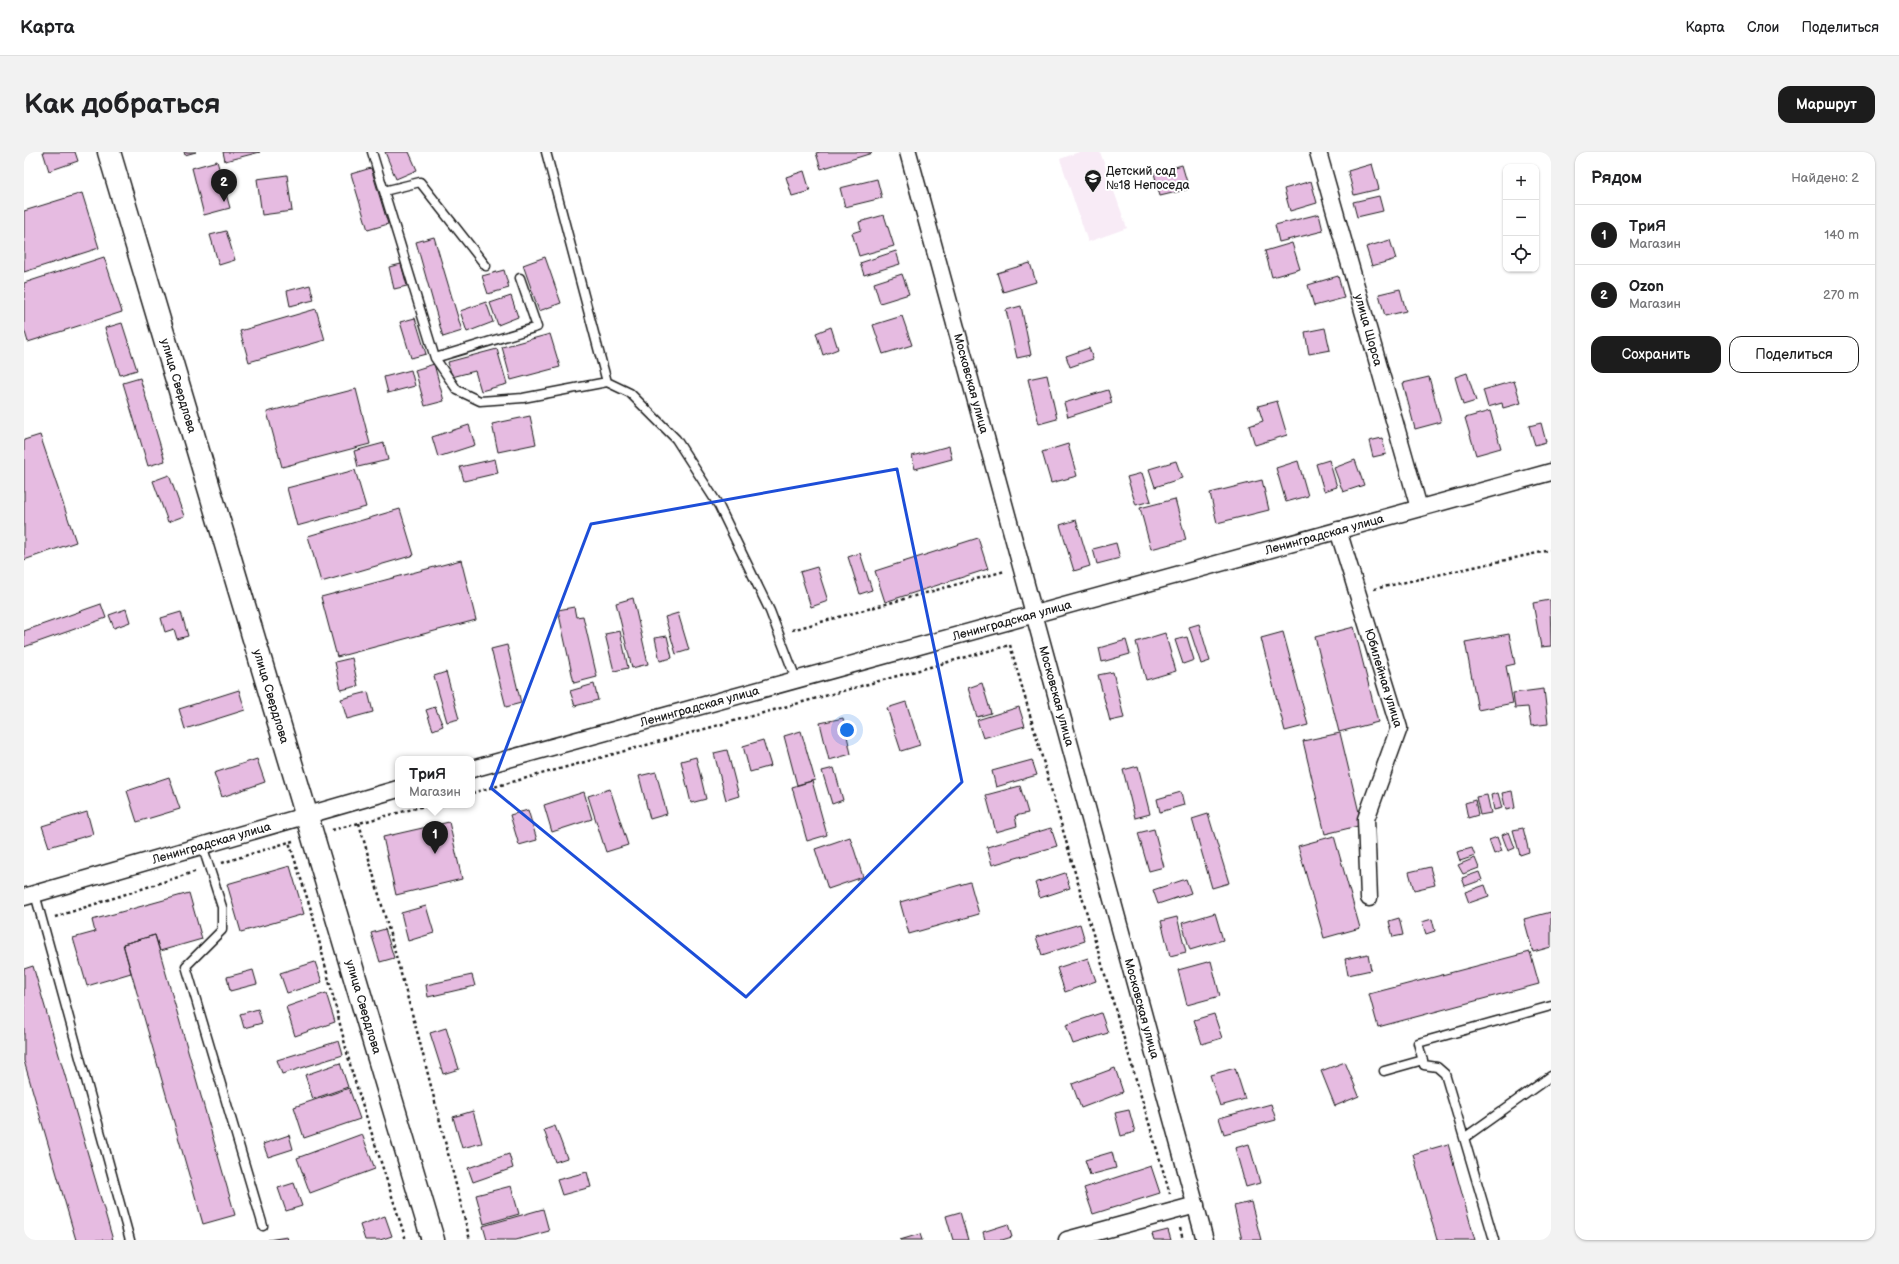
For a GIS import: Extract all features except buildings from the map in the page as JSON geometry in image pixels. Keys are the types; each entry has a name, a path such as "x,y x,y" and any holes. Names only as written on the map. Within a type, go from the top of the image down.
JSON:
{"street":[{"name":"улица Свердлова","path":"109,152 432,1240"},
{"name":"Московская улица","path":"908,152 1205,1240"},
{"name":"улица Щорса","path":"1318,152 1419,508"},
{"name":"Ленинградская улица","path":"475,768 1551,472"},
{"name":"Юбилейная улица","path":"1338,530 1398,728 1366,819 1369,898"},
{"name":"Ленинградская улица","path":"30,895 395,790"},
{"path":"1066,1240 1196,1205"}],"lane":[{"path":"372,152 435,358 457,390 480,401 523,398 607,382 630,393 676,439 719,506 770,611 796,679"},
{"path":"546,152 607,382"},
{"path":"384,191 420,182 486,266"},
{"path":"435,358 537,326 520,278"},
{"path":"202,845 222,907 222,930 186,966 263,1226"},
{"path":"30,895 43,920 130,1240"},
{"path":"1494,1240 1445,1074 1437,1067 1424,1065 1418,1043 1551,1006"},
{"path":"1384,1071 1423,1060"},
{"path":"1464,1138 1551,1076"}],"path":[{"path":"1358,592 1551,550"},
{"path":"778,634 1022,566"},
{"path":"475,792 1010,645 1183,1240"},
{"path":"359,823 418,1035 470,1240"},
{"path":"43,920 289,842"}],"highlighted area":[{"path":"897,469 962,782 746,997 491,788 591,524"}],"shaded area":[{"name":"Детский сад №18 Непоседа","path":"1079,152 1100,152 1127,228 1088,242 1060,159"}],"place":[{"name":"Детский сад №18 Непоседа","path":"1093,193"},
{"name":"Ozon","path":"224,202"},
{"name":"ТриЯ","path":"435,854"}]}
